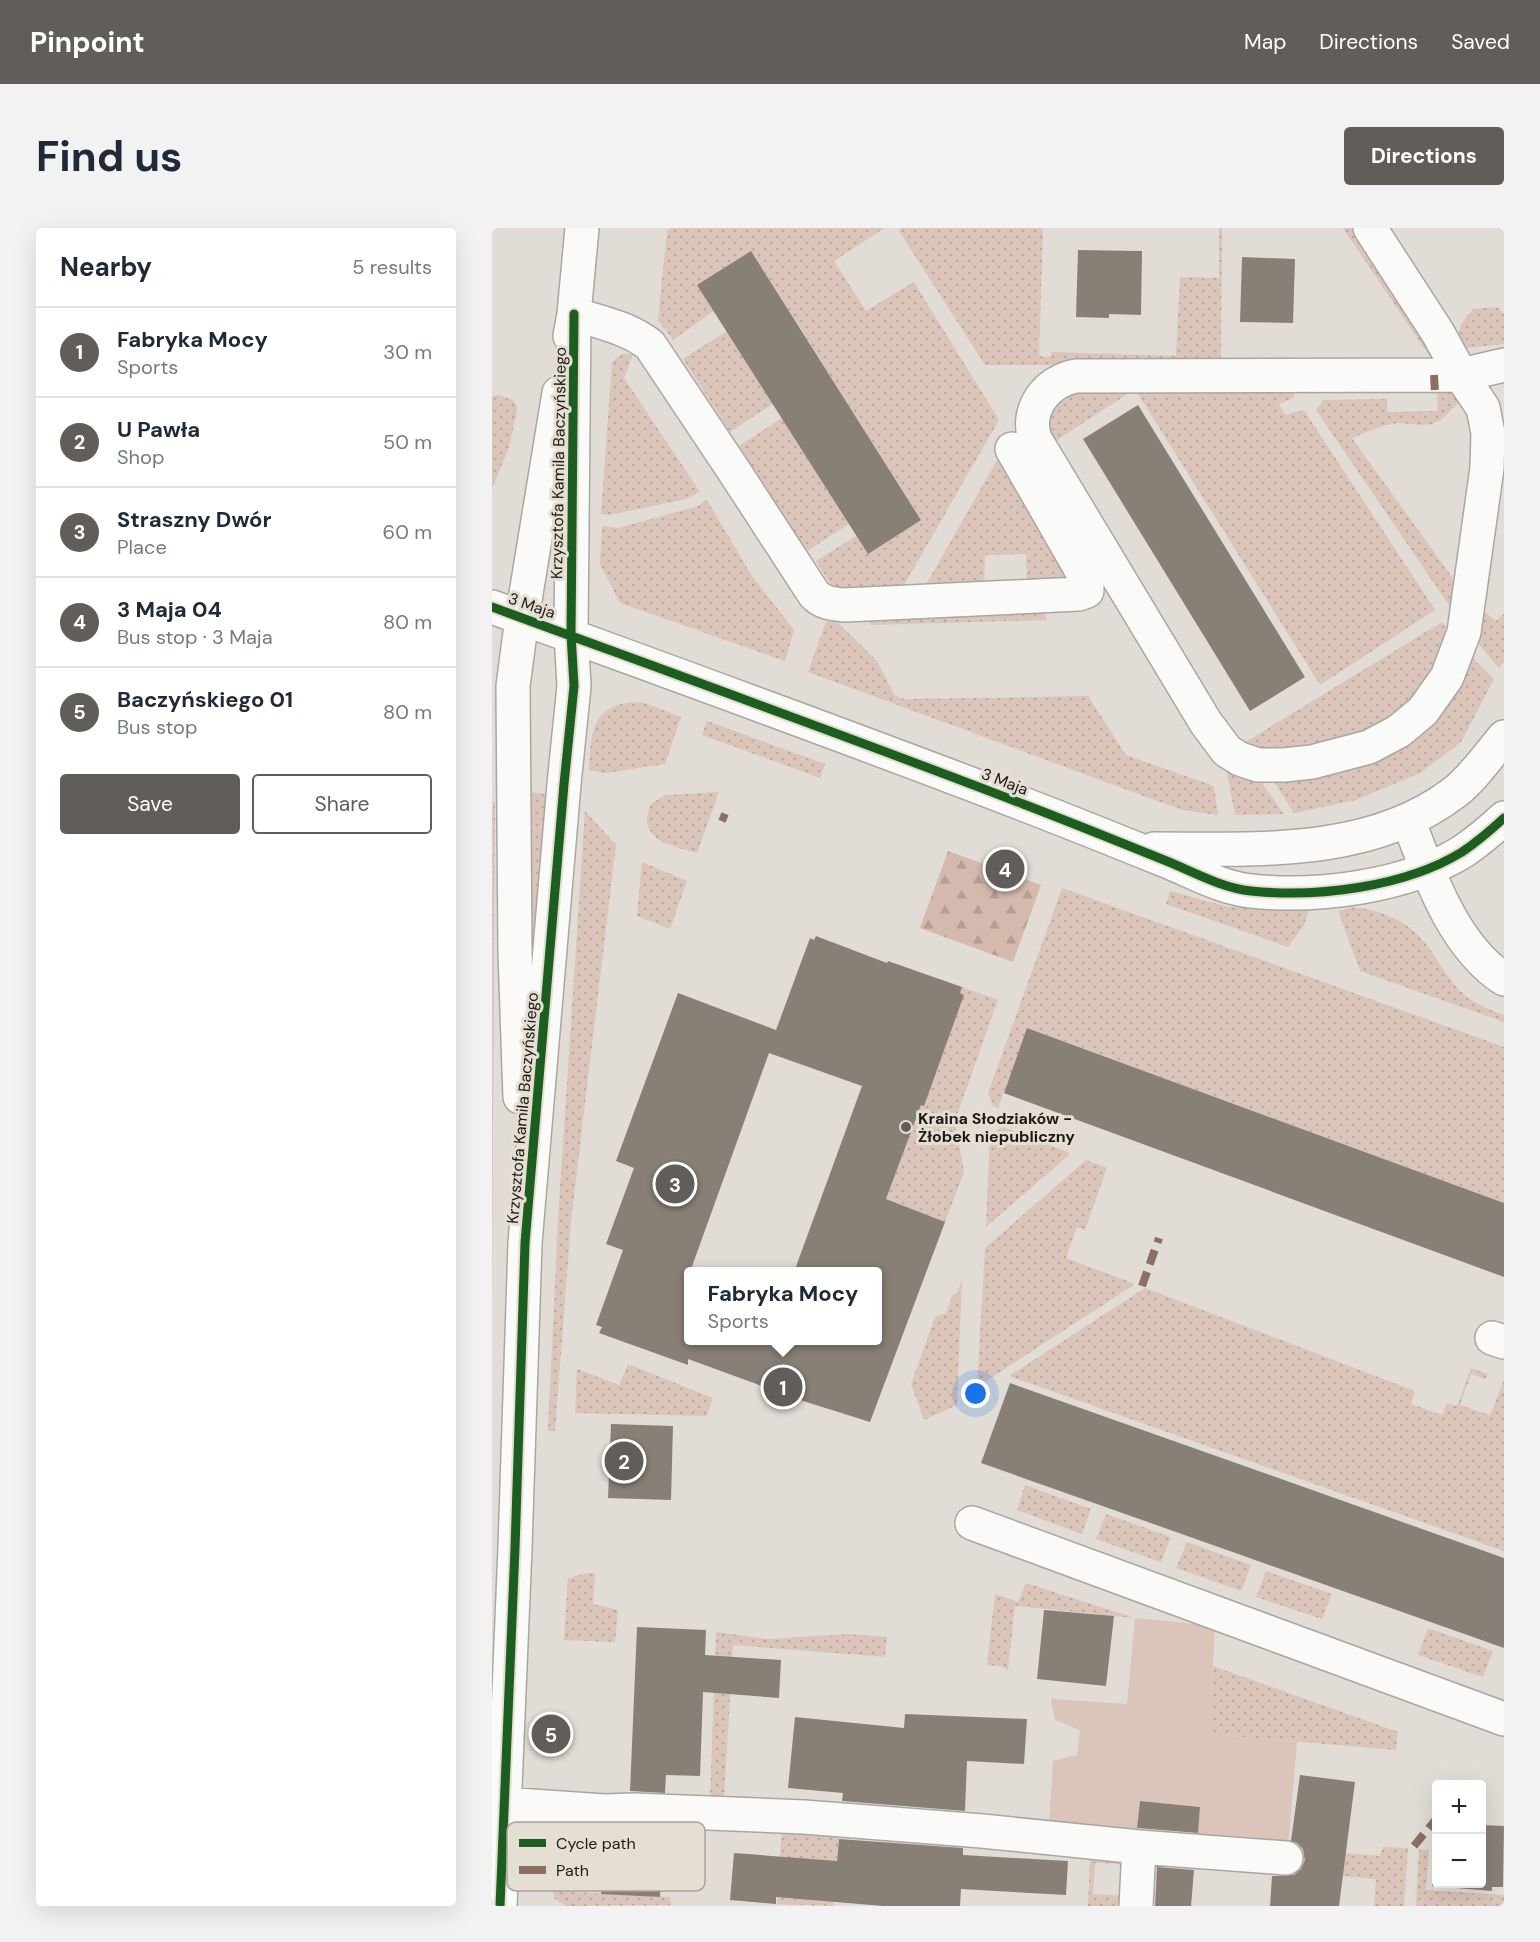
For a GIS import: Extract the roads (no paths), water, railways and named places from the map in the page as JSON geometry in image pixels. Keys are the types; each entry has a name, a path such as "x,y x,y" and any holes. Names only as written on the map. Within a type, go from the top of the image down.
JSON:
{"street":[{"name":"Krzysztofa Kamila Baczyńskiego","path":"500,1906 499,1808 505,1456 574,686 571,634 574,314 582,228"},
{"path":"1370,228 1438,333 1461,375 1484,408 1488,433 1487,468 1464,632 1440,689 1423,711 1400,731 1370,747 1312,762 1284,765 1258,765 1233,755 1222,745 1206,723 1035,439 1031,421 1037,404 1049,388 1058,381 1076,376 1461,375 1504,365"},
{"name":"Krzysztofa Kamila Baczyńskiego","path":"525,1243 515,953 513,686 507,612 548,454 574,314"},
{"path":"574,314 634,334 653,349 814,594 825,602 845,605 1079,594 1088,591 1087,580 1012,449"},
{"name":"3 Maja","path":"507,612 952,776 1232,887 1269,892 1364,887 1427,869 1461,852 1504,818"},
{"name":"3 Maja","path":"1137,849 1272,849 1353,837 1408,820 1456,791 1504,737"},
{"path":"1408,820 1427,869 1455,925 1481,960 1504,979"},
{"path":"972,1523 1504,1719"},
{"path":"499,1808 633,1810 804,1817 1286,1858"},
{"path":"1136,1906 1139,1846"}],"place":[{"name":"3 Maja 04","path":"1005,869"},
{"name":"Kraina Słodziaków - Żłobek niepubliczny","path":"906,1127"},
{"name":"Straszny Dwór","path":"675,1184"},
{"name":"Fabryka Mocy","path":"783,1387"},
{"name":"U Pawła","path":"624,1461"},
{"name":"Baczyńskiego 01","path":"551,1734"}]}
